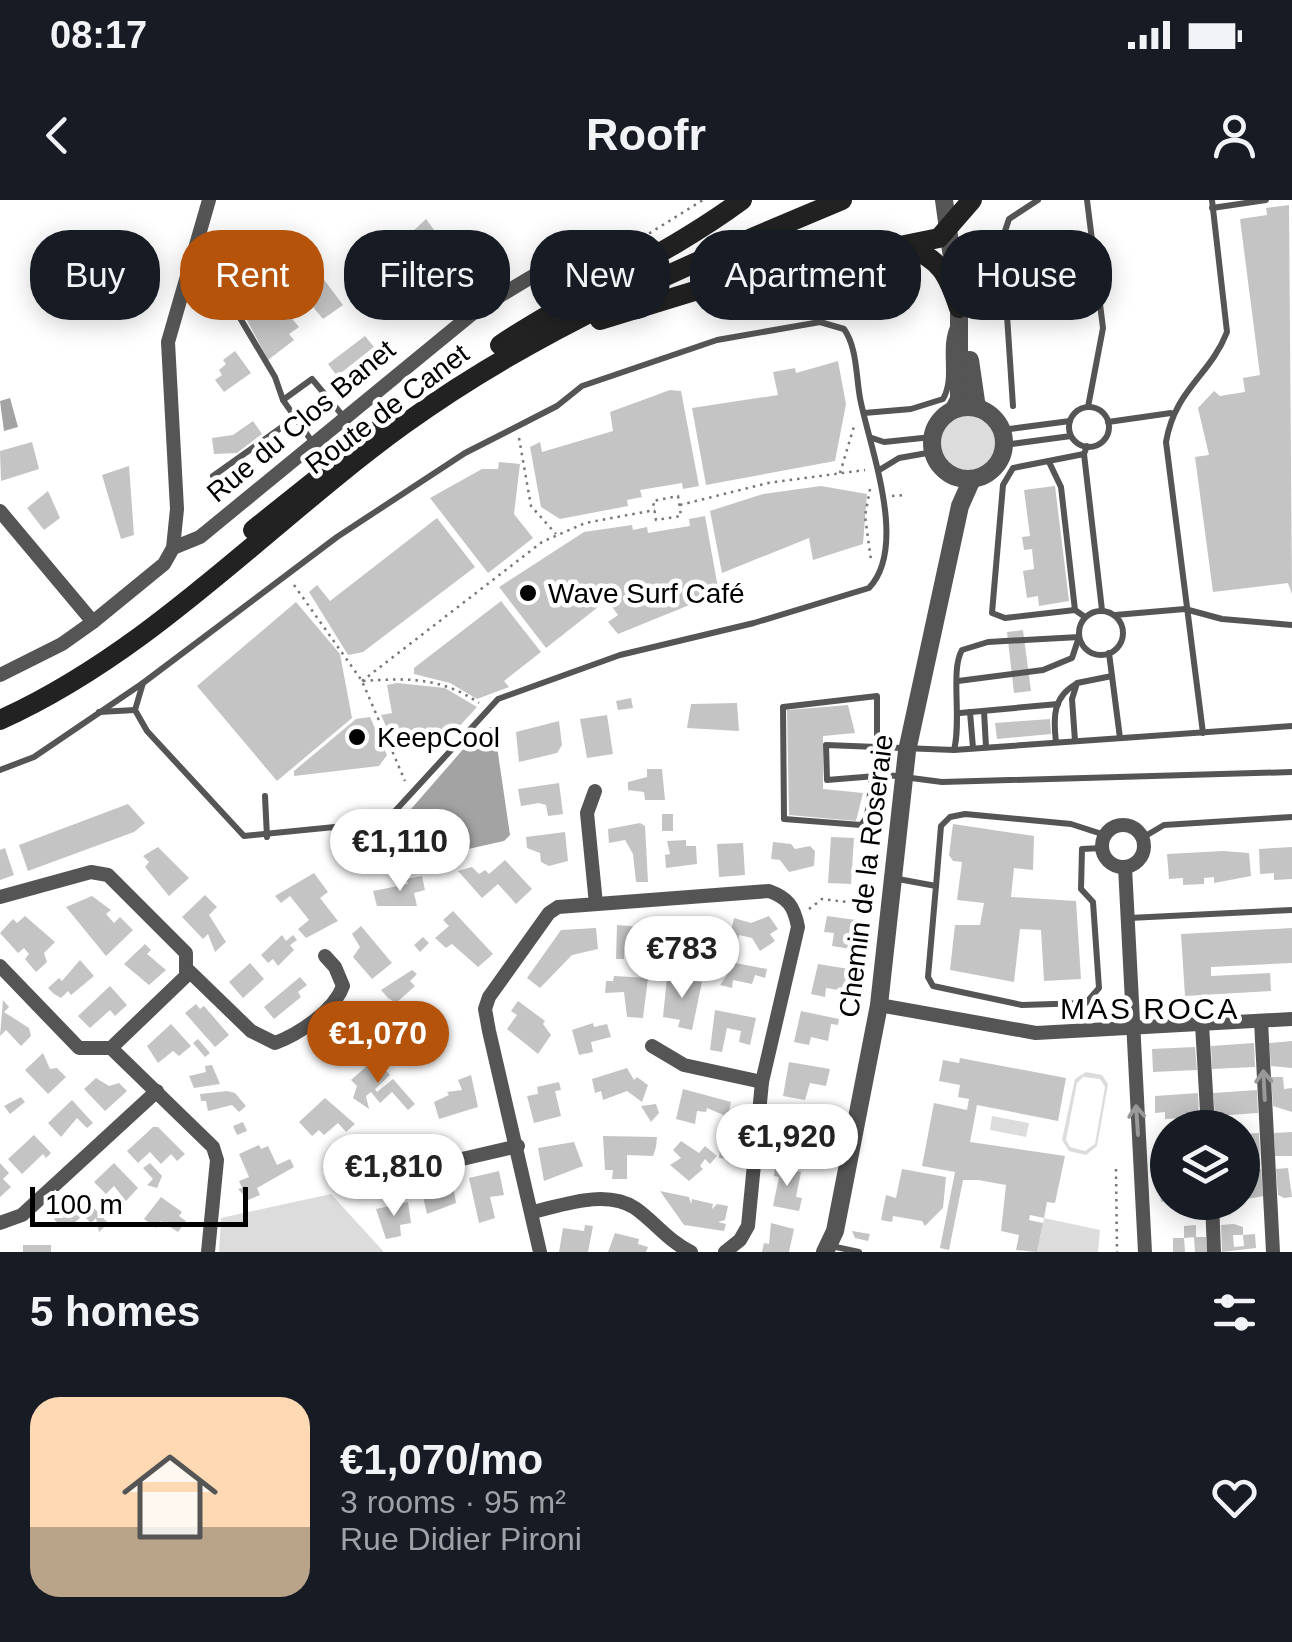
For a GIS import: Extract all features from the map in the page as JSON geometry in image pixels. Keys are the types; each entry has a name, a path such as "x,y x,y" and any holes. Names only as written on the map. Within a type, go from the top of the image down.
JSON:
{"main road":[{"path":"466,376 546,314 663,255 742,200"},
{"name":"Route de Canet","path":"0,710 78,669 358,444 549,320 815,200"},
{"name":"Route de Canet","path":"0,720 85,676 466,376 568,320 842,200"},
{"path":"921,238 960,212"},
{"path":"921,252 941,266"},
{"path":"466,376 626,309 690,291"}],"street":[{"path":"174,548 177,509 168,342 210,200"},
{"path":"944,200 960,212 972,395 977,408"},
{"name":"Rue du Clos Banet","path":"0,675 62,644 92,622 164,564 174,548 200,537 478,309 530,279"},
{"path":"954,409 977,408 996,420 1003,438 991,470 972,479 950,475 932,445 936,424 954,409 960,398 963,320"},
{"name":"Chemin de la Roseraie","path":"950,475 960,506"},
{"name":"Chemin de la Roseraie","path":"827,1249 835,1231 879,1005 908,750 960,506 972,479"},
{"path":"0,511 92,622"},
{"path":"595,790 587,812 596,904"},
{"path":"1121,825 1134,828 1142,838 1141,857 1125,867 1107,860 1103,842 1121,825"},
{"path":"1125,867 1146,1252"},
{"path":"0,897 91,872 108,874 186,953 188,971 251,1031 276,1043 293,1036 338,998 343,986 335,967 324,956"},
{"path":"540,1252 485,1009 549,913 558,907 768,891 785,896 796,919 762,1082 748,1226 740,1240 725,1252"},
{"path":"0,966 79,1048 111,1048 213,1147 217,1160 208,1252"},
{"path":"111,1048 188,971"},
{"path":"879,1005 1036,1033 1292,1019"},
{"path":"1261,1021 1273,1252"},
{"path":"1202,1024 1207,1110"},
{"path":"652,1046 684,1065 762,1082"},
{"path":"0,1223 22,1214 157,1092"},
{"path":"409,1156 432,1166 518,1146"},
{"path":"533,1212 595,1199 616,1201 633,1206 676,1245 691,1252"},
{"path":"1213,1220 1214,1252"}],"lane":[{"path":"1005,230 1009,219 1038,200"},
{"path":"1087,200 1104,328 1088,407"},
{"path":"1203,733 1166,442 1170,413 1221,347 1227,332 1212,204 1266,200"},
{"path":"240,320 275,377 283,400 313,443"},
{"path":"864,412 911,409 943,399 948,385 948,337 958,320"},
{"path":"1006,320 1013,406"},
{"path":"0,770 34,757 143,683 402,494 582,386 718,340 820,322 834,324 848,334 872,450 880,468 884,526 878,575 860,592 620,656 498,699 385,822 266,837 235,831 158,744 135,710"},
{"path":"283,400 312,379 344,417"},
{"path":"1085,617 1075,610 1005,618 992,614 1003,485 1013,468 1086,450 1104,439 1108,422 1101,410 1088,407 1076,411 1070,421 1072,436 1086,450 1102,610"},
{"path":"1108,422 1170,413"},
{"path":"1003,438 1070,421"},
{"path":"213,476 282,427"},
{"path":"1003,438 1072,436"},
{"path":"872,438 932,445"},
{"path":"872,450 884,442"},
{"path":"880,468 932,445"},
{"path":"1048,462 1061,487 1075,610"},
{"path":"1085,617 1102,610 1115,615 1186,609 1222,619 1292,625"},
{"path":"1079,637 1090,652 1109,653 1118,647 1124,634 1115,615"},
{"path":"958,681 1042,670 1072,658 1085,617"},
{"path":"954,750 960,712 955,662 962,650 988,642 1079,637"},
{"path":"1109,653 1120,738"},
{"path":"1056,742 1053,714 1064,691 1078,683 1112,676"},
{"path":"135,710 143,683"},
{"path":"1075,740 1072,698 1078,683"},
{"path":"872,780 867,818 861,825 784,818 783,707 877,696 877,743"},
{"path":"960,712 1058,704"},
{"path":"98,712 135,710"},
{"path":"984,711 986,748"},
{"path":"970,712 972,748"},
{"path":"1292,726 954,750 908,750 877,743 826,745 826,780 906,776 942,782 1292,772"},
{"path":"265,796 266,837"},
{"path":"965,814 1071,824 1103,842 1082,848 1082,889 1093,902 1099,988 1086,1002 1022,1005 934,986 928,977 941,826 950,817 965,814"},
{"path":"1142,838 1164,825 1292,816"},
{"path":"896,878 936,886"},
{"path":"1127,918 1292,910"},
{"path":"827,1249 859,1252"}],"path":[{"path":"655,230 703,200"},
{"path":"840,473 861,402"},
{"path":"516,427 531,506 556,534"},
{"path":"680,506 768,483 880,468"},
{"path":"870,470 866,530 878,575"},
{"path":"678,496 682,516 656,520 655,510 653,501 678,496"},
{"path":"362,681 556,534 584,522 655,510"},
{"path":"287,576 362,681 411,793"},
{"path":"362,681 423,678 451,687 486,708"},
{"path":"796,919 822,899 893,908"},
{"path":"1116,1170 1117,1252"}],"shaded area":[{"path":"10,398 18,427 4,431 0,401"},
{"path":"968,407 993,418 1004,443 993,468 968,479 943,468 932,443 943,418"},
{"path":"494,726 510,835 504,841 361,873 354,867 353,838 398,824 479,731"},
{"path":"1086,1072 1102,1075 1108,1084 1097,1146 1086,1155 1069,1151 1062,1140 1075,1079","holes":["1083,1077 1100,1079 1105,1087 1095,1144 1085,1151 1070,1147 1066,1140 1077,1083"]},
{"path":"992,1116 1029,1123 1026,1137 990,1130"},
{"path":"331,1194 384,1252 219,1252 221,1218"},
{"path":"1044,1218 1100,1230 1098,1252 1037,1252"}],"building":[{"path":"1289,205 1292,594 1288,583 1213,592 1195,457 1209,455 1198,408 1214,391 1220,396 1245,392 1243,378 1260,375 1240,219 1267,215 1266,208"},
{"path":"426,219 434,230 414,230"},
{"path":"324,280 343,305 324,318"},
{"path":"247,320 293,320 299,327 289,334 294,340 268,360"},
{"path":"365,336 374,347 337,376 328,364"},
{"path":"235,351 251,373 224,392 215,380 222,375 219,370 226,364 223,360"},
{"path":"838,361 846,404 835,461 706,485 692,408 778,395 773,372 795,368 796,373"},
{"path":"670,390 681,391 699,486 683,489 682,483 640,490 642,497 627,500 628,506 560,519 541,507 530,447 540,442 542,452 613,431 610,412"},
{"path":"253,421 262,434 237,453 214,454 212,438 233,435"},
{"path":"32,442 39,469 1,481 0,451"},
{"path":"499,462 520,464 514,514 533,538 488,573 430,498 482,469 498,469"},
{"path":"129,466 134,535 121,539 102,475"},
{"path":"821,486 867,494 863,544 813,560 809,538 722,573 710,511 763,494"},
{"path":"1055,486 1069,601 1039,606 1038,596 1027,598 1023,571 1034,569 1032,549 1024,550 1022,537 1030,536 1024,490"},
{"path":"48,491 60,518 44,530 27,508"},
{"path":"705,516 719,593 618,634 608,622 618,615 607,600 546,648 499,587 584,532 632,525 633,530 647,527 648,533 690,526 689,519"},
{"path":"437,518 475,567 363,652 348,655 309,592 317,585 330,601"},
{"path":"501,601 541,652 504,681 509,687 477,699 450,683 414,674 414,668"},
{"path":"296,602 340,654 352,718 277,781 197,686"},
{"path":"1023,630 1031,691 1014,693 1007,632"},
{"path":"387,685 445,688 477,707 433,755 417,747 396,749 381,715 392,713"},
{"path":"631,698 633,708 618,710 616,701"},
{"path":"737,703 739,731 687,728 691,704"},
{"path":"848,705 855,733 823,736 823,789 863,793 856,821 789,815 787,710"},
{"path":"607,715 613,754 587,758 580,719"},
{"name":"KeepCool","path":"370,717 387,755 379,766 294,776 294,771 356,719"},
{"path":"1050,719 1051,734 997,739 995,723"},
{"path":"559,721 562,745 557,753 519,762 516,732"},
{"path":"647,769 662,769 665,800 645,800 644,792 628,790 628,782 647,777"},
{"path":"559,783 563,814 548,816 546,805 539,803 521,806 518,789"},
{"path":"128,804 145,823 134,832 28,871 19,845"},
{"path":"662,814 673,814 673,831 662,831"},
{"path":"640,823 645,826 648,882 636,882 633,854 625,840 609,843 608,829"},
{"path":"953,824 1034,836 1033,870 1014,868 1011,897 1076,901 1081,979 1044,981 1041,930 1020,929 1014,982 950,970 955,925 980,925 984,903 957,900 962,862 953,861 949,855"},
{"path":"565,832 568,861 549,866 541,862 540,853 527,848 526,837"},
{"path":"831,837 854,838 851,884 828,883"},
{"path":"686,840 686,846 696,846 697,864 666,868 665,855 670,854 667,841"},
{"path":"773,842 791,844 795,849 810,846 815,851 814,866 789,872 780,860 771,859"},
{"path":"743,843 745,875 719,877 717,844"},
{"path":"158,847 189,878 169,896 145,867 149,862 143,856"},
{"path":"1292,847 1292,879 1274,880 1274,873 1260,874 1259,849"},
{"path":"5,848 14,875 0,880 0,850"},
{"path":"1249,853 1251,876 1214,883 1214,877 1204,878 1204,884 1183,885 1183,878 1169,879 1167,854"},
{"path":"505,860 532,889 516,904 498,884 482,898 458,871 472,867 479,874 485,870 489,874"},
{"path":"314,873 328,892 320,898 338,921 306,938 298,929 309,920 290,896 281,903 275,896"},
{"path":"422,876 425,890 414,893 417,906 377,906 373,891 408,884 406,879"},
{"path":"205,895 217,907 209,915 226,942 215,952 208,934 203,939 182,917"},
{"path":"92,896 111,910 106,914 114,923 120,917 133,930 106,956 66,907"},
{"path":"453,911 493,954 478,967 452,944 446,948 435,938 449,926 443,920"},
{"path":"25,916 55,942 44,953 47,962 36,972 25,959 29,954 24,948 18,953 0,933 13,919 17,923"},
{"path":"769,916 778,929 770,934 775,941 760,951 752,938 739,935 737,945 728,943 734,918 751,923"},
{"path":"827,916 856,920 851,949 832,946 834,933 824,932"},
{"path":"674,921 714,924 714,941 697,940 690,945 689,955 673,955"},
{"path":"617,925 654,928 654,954 624,951 624,959 616,959"},
{"path":"361,926 392,963 372,979 353,957 360,947 352,934"},
{"path":"596,928 598,949 572,955 540,988 527,978 561,930"},
{"path":"1292,928 1292,963 1211,967 1211,976 1270,973 1271,991 1185,996 1181,934"},
{"path":"282,935 286,941 293,935 297,940 290,945 294,950 278,966 273,959 268,963 261,955"},
{"path":"423,937 429,943 420,952 414,945"},
{"path":"145,944 151,950 147,954 166,970 149,985 124,964"},
{"path":"80,960 94,976 71,995 68,991 61,998 54,994 48,988 59,978 62,981"},
{"path":"725,961 767,969 765,978 755,975 752,984 733,980 732,988 720,985 729,972 723,971"},
{"path":"250,963 264,979 243,998 229,982"},
{"path":"818,964 849,969 845,991 826,988 825,997 811,994"},
{"path":"412,970 417,974 410,981 415,986 396,1003 381,990"},
{"path":"614,976 648,978 643,1018 627,1017 624,992 605,993 606,981 613,981"},
{"path":"300,977 307,985 298,992 301,997 274,1019 264,1007"},
{"path":"667,977 702,982 692,1030 678,1027 680,1020 663,1017"},
{"path":"110,986 127,1005 115,1016 110,1010 90,1028 78,1016"},
{"path":"3,1000 9,1007 4,1012 29,1028 31,1036 21,1046 6,1030 0,1036"},
{"path":"518,1001 545,1021 543,1024 551,1035 538,1054 507,1029 517,1015 511,1011"},
{"path":"196,1004 200,1009 204,1006 229,1035 215,1047 185,1013"},
{"path":"363,1005 379,1007 392,1023 381,1032 377,1026 354,1035 346,1025 362,1013"},
{"path":"715,1010 756,1018 750,1045 739,1042 741,1031 727,1028 722,1052 710,1050"},
{"path":"801,1011 839,1019 838,1025 831,1024 828,1041 811,1037 809,1045 794,1042"},
{"path":"417,1021 443,1045 426,1060 403,1034"},
{"path":"593,1023 594,1027 607,1024 611,1037 591,1042 593,1052 579,1055 572,1030"},
{"path":"171,1024 191,1046 179,1056 173,1051 158,1063 147,1046"},
{"path":"198,1039 210,1053 205,1057 193,1043"},
{"path":"1292,1041 1292,1068 1271,1066 1269,1043"},
{"path":"1254,1043 1255,1067 1212,1069 1211,1046"},
{"path":"1195,1047 1197,1070 1153,1072 1152,1049"},
{"path":"43,1053 50,1069 57,1068 66,1077 48,1094 25,1070"},
{"path":"960,1058 1066,1078 1058,1121 977,1105 970,1142 1065,1156 1055,1203 1047,1202 1044,1218 1030,1215 1029,1220 1043,1223 1037,1252 1016,1250 1019,1235 1001,1231 1006,1185 978,1180 963,1180 949,1250 940,1248 955,1172 922,1166 934,1103 967,1110 969,1099 958,1097 960,1085 939,1081 943,1060 959,1063"},
{"path":"375,1059 390,1075 375,1089 377,1092 393,1079 415,1104 408,1110 392,1092 380,1103 371,1092 366,1096 369,1109 353,1098 357,1086 351,1080"},
{"path":"789,1062 830,1069 826,1086 810,1083 805,1100 783,1096"},
{"path":"212,1065 220,1084 194,1088 189,1076 206,1072 205,1066"},
{"path":"627,1068 634,1080 637,1077 648,1085 642,1102 627,1091 603,1100 601,1091 595,1093 592,1079"},
{"path":"471,1075 478,1107 439,1119 434,1102 449,1095 447,1092 462,1090 458,1080"},
{"path":"1271,1077 1283,1077 1284,1089 1292,1088 1292,1112 1273,1106"},
{"path":"96,1078 109,1086 119,1083 127,1091 105,1111 84,1089"},
{"path":"559,1082 561,1090 555,1091 561,1116 534,1123 527,1096 538,1094 537,1087"},
{"path":"683,1089 731,1102 728,1117 707,1108 706,1112 697,1111 695,1124 676,1119"},
{"path":"1257,1090 1258,1110 1214,1110 1213,1093"},
{"path":"235,1093 246,1106 239,1112 232,1105 208,1111 206,1101 201,1101 200,1094"},
{"path":"1198,1093 1199,1110 1155,1110 1155,1096"},
{"path":"21,1097 25,1102 10,1114 4,1106"},
{"path":"325,1098 355,1124 346,1132 338,1123 324,1135 319,1130 312,1136 299,1122"},
{"path":"72,1100 93,1123 87,1128 77,1118 61,1137 48,1123"},
{"path":"656,1104 659,1113 651,1122 641,1106"},
{"path":"782,1115 808,1118 807,1127 814,1127 812,1146 789,1144 788,1151 776,1149"},
{"path":"243,1122 247,1131 237,1135 233,1126"},
{"path":"153,1127 158,1127 185,1154 177,1161 171,1154 161,1164 150,1152 138,1163 127,1151"},
{"path":"1292,1132 1292,1156 1275,1156 1274,1133"},
{"path":"34,1135 51,1153 46,1158 43,1154 22,1174 8,1159"},
{"path":"603,1136 657,1137 656,1147 653,1156 627,1155 627,1179 612,1179 613,1170 605,1170"},
{"path":"681,1141 699,1153 705,1146 717,1156 710,1164 705,1159 700,1166 703,1169 689,1181 670,1165 681,1158 673,1150"},
{"path":"574,1142 583,1166 544,1181 538,1148"},
{"path":"259,1145 261,1149 268,1146 277,1165 290,1159 294,1167 257,1188 260,1195 248,1200 238,1189 242,1188 239,1181 249,1177 239,1154"},
{"path":"720,1149 732,1150 731,1159 719,1158"},
{"path":"349,1151 364,1156 378,1172 380,1181 369,1190 354,1174 339,1187 325,1171"},
{"path":"0,1163 9,1173 3,1179 11,1187 0,1197"},
{"path":"114,1163 138,1188 126,1201 114,1186 106,1194 94,1182"},
{"path":"150,1163 162,1176 157,1188 147,1185 153,1179 143,1168"},
{"path":"775,1167 801,1172 796,1197 802,1198 799,1211 773,1206 779,1177 774,1176"},
{"path":"1288,1168 1292,1197 1284,1198 1278,1195 1276,1169"},
{"path":"902,1169 946,1177 943,1208 925,1226 922,1221 893,1216 892,1222 881,1220 886,1195 896,1198"},
{"path":"499,1171 504,1195 490,1197 495,1218 479,1223 469,1178"},
{"path":"453,1185 456,1203 427,1214 421,1188"},
{"path":"660,1191 689,1197 691,1204 692,1199 713,1204 712,1209 717,1204 728,1206 725,1220 718,1222 726,1224 724,1231 684,1225"},
{"path":"81,1194 108,1223 99,1232 96,1218 91,1223 83,1215 71,1226 60,1226 54,1219"},
{"path":"161,1197 182,1212 179,1216 186,1221 178,1232 161,1221 156,1228 144,1219"},
{"path":"408,1202 411,1223 400,1225 401,1236 386,1239 376,1209"},
{"path":"771,1223 794,1229 789,1252 762,1252 764,1243 769,1244"},
{"path":"585,1225 593,1226 588,1252 559,1252 563,1228 584,1231"},
{"path":"1196,1225 1196,1237 1184,1238 1184,1226"},
{"path":"1221,1225 1243,1227 1243,1235 1255,1234 1256,1248 1222,1252","holes":["1233,1235 1243,1235 1244,1246 1234,1247"]},
{"path":"852,1231 870,1234 868,1241 855,1238"},
{"path":"615,1233 639,1239 638,1244 648,1247 646,1252 608,1252"},
{"path":"1194,1237 1206,1237 1207,1252 1195,1252"},
{"path":"1173,1238 1184,1238 1185,1252 1173,1252"},
{"path":"23,1245 51,1245 51,1252 23,1252"}],"place":[{"name":"Wave Surf Café","path":"528,593"},
{"name":"KeepCool","path":"357,737"}],"district":[{"name":"MAS ROCA","path":"1150,1008"}]}
